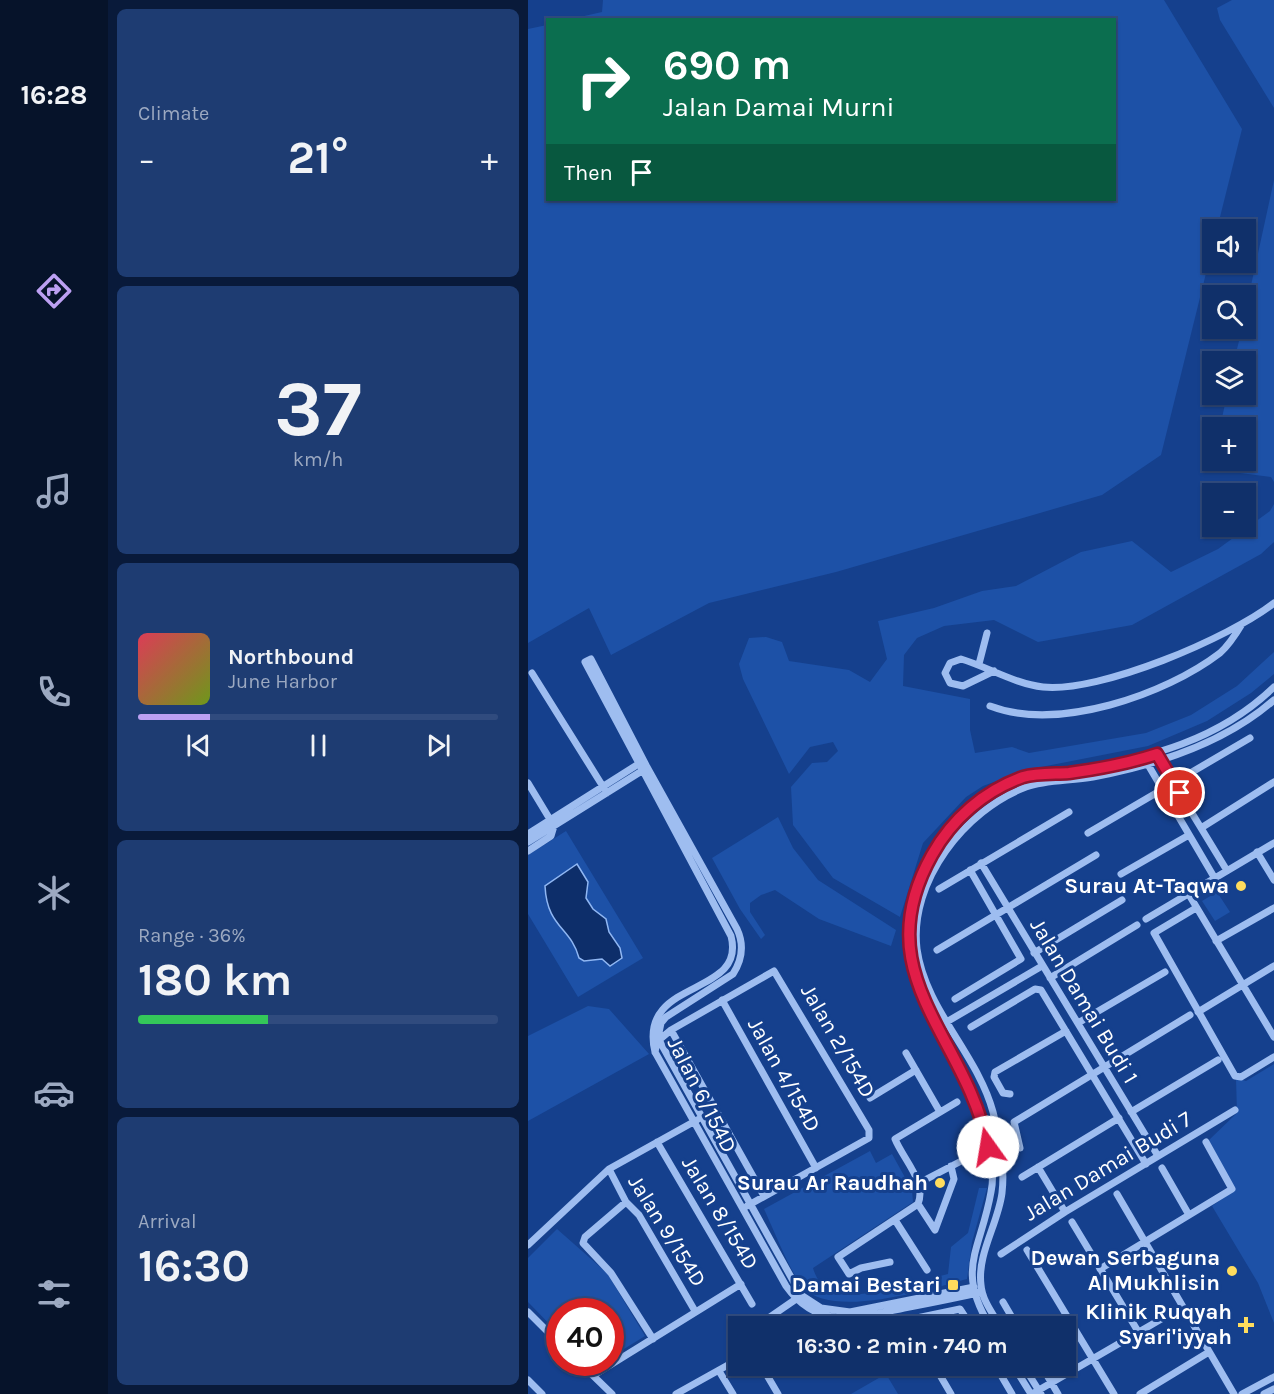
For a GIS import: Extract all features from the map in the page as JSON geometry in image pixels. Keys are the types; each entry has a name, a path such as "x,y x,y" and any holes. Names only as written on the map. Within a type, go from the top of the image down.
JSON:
{"street":[{"path":"993,671 963,686 950,683 945,673 946,668 955,660 979,664 993,671 1043,687 1092,682 1142,668 1242,624 1274,603"},
{"path":"990,706 1007,712 1031,715 1074,712 1114,703 1182,677 1221,652 1242,624"},
{"path":"979,664 987,633"},
{"name":"Jalan 6/154D","path":"588,660 731,936 734,947 728,968 659,1012 652,1029 655,1052 786,1286 798,1297 820,1308 850,1312 981,1289"},
{"path":"532,673 605,790"},
{"path":"995,1316 981,1289 983,1258 1002,1192 1002,1160 989,1098 923,975 917,948 917,921 923,897 953,839 970,820 987,808 1029,786 1147,762 1157,754 1211,731 1236,717 1274,687"},
{"path":"985,1316 971,1291 974,1252 992,1191 977,1104 922,997 909,957 908,916 926,865 953,822 981,800 1024,777 1161,762 1214,739 1274,700"},
{"path":"1088,833 1250,738"},
{"path":"1157,754 1226,869"},
{"path":"1147,762 1214,877"},
{"path":"528,842 552,823 643,766"},
{"name":"Jalan 6/154D","path":"643,766 737,929 742,946 739,965 734,974 666,1017 662,1023 659,1040 750,1204 802,1304 818,1314 851,1319 971,1291"},
{"path":"1201,828 1274,782"},
{"path":"528,783 552,823 551,836 528,851"},
{"path":"981,800 987,808"},
{"path":"939,889 1069,812"},
{"path":"528,834 552,823"},
{"path":"1121,874 1189,835"},
{"path":"1198,849 1207,845 1206,836"},
{"path":"1146,919 1226,869 1274,843"},
{"path":"1257,852 1270,866 1274,880"},
{"path":"937,950 1096,855"},
{"name":"Jalan Damai Budi 1","path":"981,863 1158,1156"},
{"path":"955,999 1021,959 970,870"},
{"path":"1188,893 1243,986 1271,1025 1274,1037"},
{"path":"1034,953 1122,900"},
{"path":"1196,908 1154,933 1238,1078 1274,1057"},
{"path":"1216,940 1274,908"},
{"path":"1050,978 1137,925"},
{"path":"938,1027 1042,966"},
{"path":"1198,1012 1274,966"},
{"name":"Jalan 2/154D","path":"722,1000 774,971 868,1130 869,1138 816,1168"},
{"path":"1077,1023 1165,972"},
{"path":"971,1027 1039,989 1146,1164"},
{"path":"655,1052 659,1040 671,1030 722,1000"},
{"name":"Jalan 4/154D","path":"722,1000 816,1168"},
{"path":"940,1007 948,1015 961,1015"},
{"path":"957,1038 955,1026 961,1015"},
{"path":"1020,1148 1014,1122 1191,1015"},
{"path":"671,1030 764,1196"},
{"path":"1010,1094 1003,1093 994,1077 995,1072 1066,1031"},
{"path":"906,1053 940,1112"},
{"path":"1131,1112 1218,1060"},
{"path":"870,1098 916,1070"},
{"path":"890,1262 861,1268 849,1275 838,1257 918,1204 921,1196 919,1183 895,1139 957,1102"},
{"path":"686,1126 690,1116 687,1109"},
{"name":"Jalan Damai Budi 7","path":"1001,1254 1065,1212 1235,1110"},
{"path":"528,1245 609,1169 701,1117"},
{"path":"1022,1177 1119,1118"},
{"path":"686,1126 699,1130"},
{"name":"Jalan 8/154D","path":"657,1142 752,1304"},
{"path":"1100,1269 1232,1189 1206,1142"},
{"path":"919,1183 965,1158 1002,1160"},
{"path":"918,1204 935,1230 954,1179 951,1166"},
{"path":"1038,1167 1065,1212"},
{"path":"742,1208 816,1168"},
{"path":"1161,1168 1189,1215"},
{"name":"Jalan 9/154D","path":"609,1169 626,1202 639,1215 695,1311"},
{"path":"1117,1194 1234,1394"},
{"path":"626,1202 585,1237 583,1243 611,1273 653,1339"},
{"path":"895,1220 927,1270"},
{"path":"1072,1222 1138,1333"},
{"path":"1027,1250 1114,1394"},
{"path":"624,1357 741,1284"},
{"path":"786,1286 788,1304"},
{"path":"771,1316 798,1297"},
{"path":"1003,1302 1011,1316"},
{"path":"788,1304 802,1304"},
{"path":"1037,1393 1052,1388 1053,1384 1182,1307"},
{"path":"937,1316 960,1309 965,1316"},
{"path":"528,1312 546,1330"},
{"path":"1140,1394 1209,1352"},
{"path":"676,1394 728,1365"},
{"path":"719,1371 733,1394"},
{"path":"595,1376 612,1394"},
{"path":"767,1376 778,1394"},
{"path":"940,1376 951,1394"},
{"path":"1001,1376 1012,1394"},
{"path":"1022,1376 1037,1393"},
{"path":"1028,1376 1037,1393"},
{"path":"1048,1376 1058,1394"},
{"path":"1242,1394 1274,1377"},
{"path":"528,1380 542,1394"},
{"path":"1264,1394 1274,1389"}],"shaded area":[{"path":"603,0 1164,0 1242,129 1220,219 1202,219 1202,273 1206,273 1161,455 1102,495 836,572 709,603 611,655 589,608 528,643 528,29 546,25 546,201 1116,201 1116,18 575,18 602,12"},
{"path":"1232,0 1274,0 1274,108 1220,20 1217,8"},
{"path":"1274,180 1274,482 1271,477 1225,471 1256,471 1256,417 1222,417 1225,405 1256,405 1256,351 1236,351 1240,339 1256,339 1256,285 1251,285 1254,273 1256,273 1256,263"},
{"path":"1274,504 1274,542 1261,554 1132,625 1038,642 994,620 944,626 917,638 904,655 903,686 970,699 970,730 975,753 1012,747 1029,753 1146,733 1191,715 1237,686 1274,652 1274,674 1251,693 1207,721 1148,746 1026,770 983,786 966,797 923,843 900,917 833,878 793,825 791,787 812,763 827,762 838,751 833,742 810,747 789,774 743,679 739,664 749,638 766,637 782,642 789,661 849,670 870,682 887,659 878,621 934,608 982,591 1016,586 1081,552 1132,541 1171,572 1218,549 1234,537 1256,537 1256,521 1270,511"},
{"path":"778,817 793,848 818,880 896,930 891,946 819,919 775,890 761,895 750,903 750,912 765,935 761,939 740,909 712,858"},
{"path":"566,831 643,958 578,997 528,914 528,855"},
{"path":"577,864 588,882 586,898 593,909 606,919 609,932 620,948 622,958 610,966 602,959 584,961 579,958 571,940 550,911 545,886"},
{"path":"1217,892 1230,912 1215,921 1202,901"},
{"path":"588,1006 609,1009 649,1054 528,1121 528,1036"},
{"path":"1274,1064 1274,1323 1258,1283 1212,1206 1235,1190 1209,1140 1237,1113 1236,1078 1246,1081"},
{"path":"870,1151 876,1163 892,1154 912,1190 913,1202 813,1268 822,1284 829,1291 837,1294 865,1294 948,1274 951,1247 968,1233 979,1188 987,1188 972,1242 967,1279 906,1295 857,1302 817,1297 798,1281 764,1209"},
{"path":"557,1229 607,1273 622,1298 546,1298 546,1321 528,1302 528,1258"},
{"path":"624,1301 645,1336 624,1349"},
{"path":"882,1376 887,1376 898,1394 851,1394"}],"place":[{"name":"Surau At-Taqwa","path":"1241,886"},
{"name":"Surau Ar Raudhah","path":"940,1183"},
{"name":"Dewan Serbaguna Al Mukhlisin","path":"1232,1271"},
{"name":"Damai Bestari","path":"953,1285"},
{"name":"Klinik Ruqyah Syari'iyyah","path":"1246,1325"}],"route":[{"path":"988,1147 977,1104 922,997 909,957 908,916 912,899 926,865 953,822 981,800 1024,777 1069,772 1157,754 1180,793"}]}
